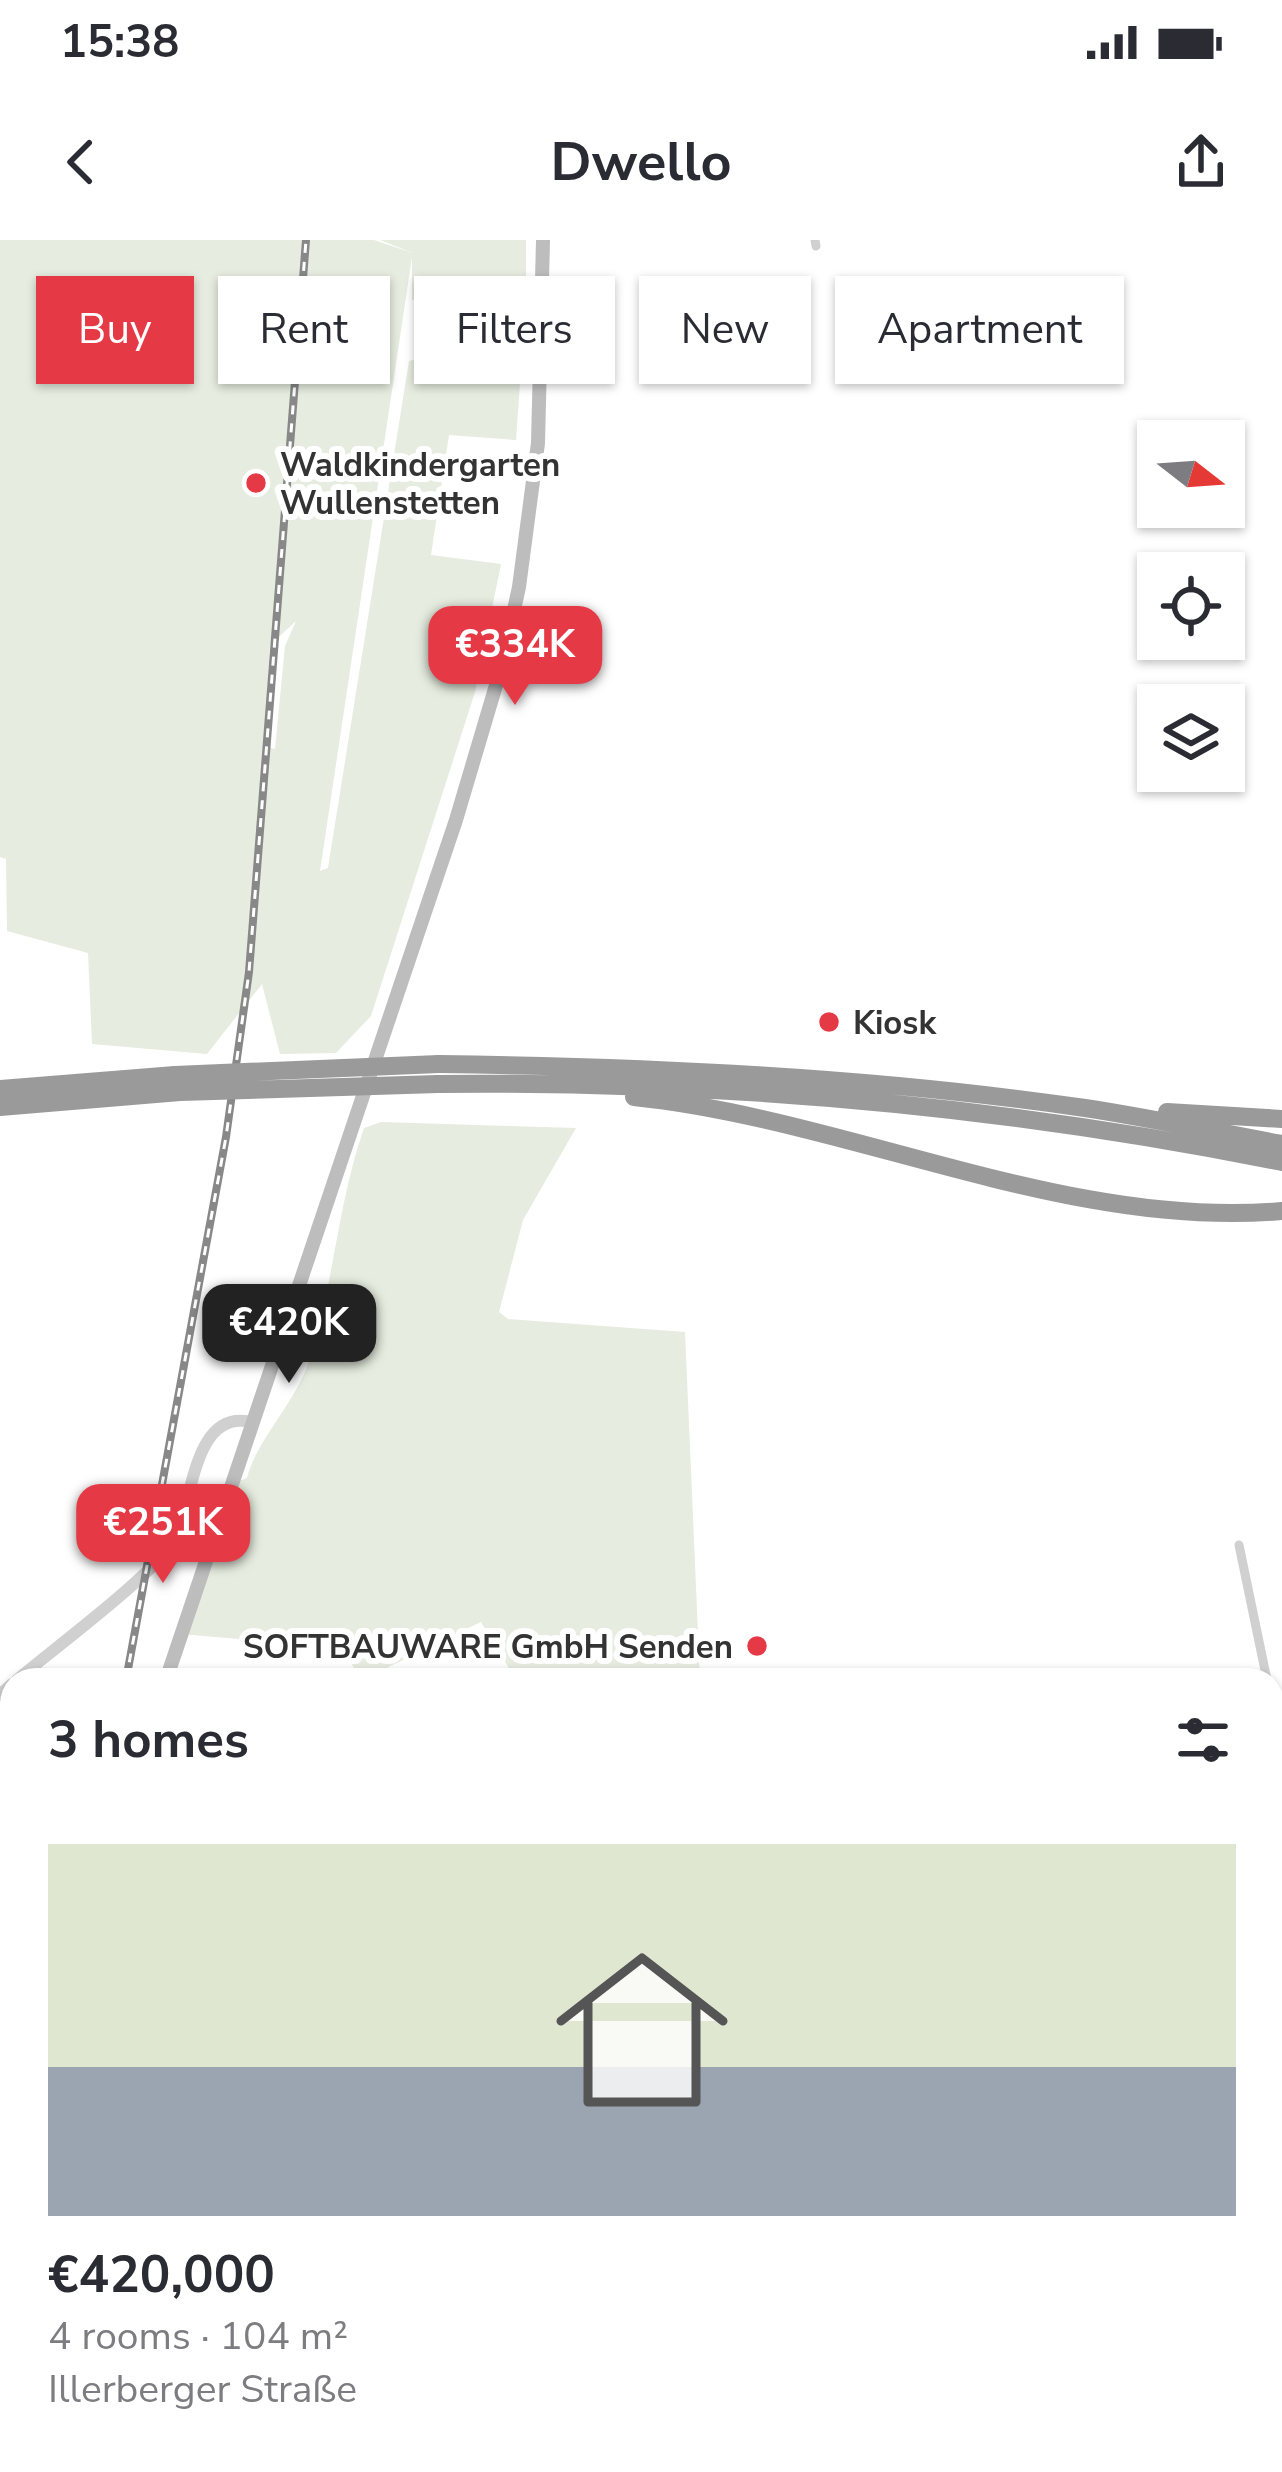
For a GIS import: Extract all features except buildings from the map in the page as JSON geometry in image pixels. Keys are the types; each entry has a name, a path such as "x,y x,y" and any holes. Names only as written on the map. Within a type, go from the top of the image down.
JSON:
{"highway":[{"path":"438,1074 746,1114 1068,1193 1217,1212 1282,1211"},
{"path":"0,1089 438,1074 753,1075 1086,1108 1282,1119"},
{"path":"0,1107 177,1083"},
{"path":"522,1084 680,1088 919,1107 1282,1162"},
{"path":"1086,1108 1282,1144"}],"main road":[{"path":"170,1668 456,820 502,665 519,586 538,442 543,240"}],"street":[{"path":"30,1668 160,1557 180,1525 210,1436 230,1422 251,1422"},
{"path":"1239,1545 1265,1668"}],"shaded area":[{"path":"0,240 374,240 413,253 380,240 526,240 526,276 414,276 414,300 412,257 320,871 328,868 409,361 414,360 414,384 520,384 516,440 449,435 431,555 501,564 475,692 371,1016 336,1053 280,1054 262,984 207,1054 92,1044 88,953 7,931 6,859 0,857","holes":["296,621 285,646 275,749 264,746 270,645"]},
{"path":"381,1122 576,1128 523,1220 499,1312 508,1319 685,1332 699,1668 509,1668 481,1622 387,1668 354,1668 341,1648 181,1634 231,1484 247,1478 308,1364 364,1128"}],"railway":[{"path":"128,1668 226,1137 249,972 306,240"}],"place":[{"name":"Waldkindergarten Wullenstetten","path":"256,483"},
{"name":"Kiosk","path":"829,1022"},
{"name":"SOFTBAUWARE GmbH Senden","path":"757,1646"}]}
